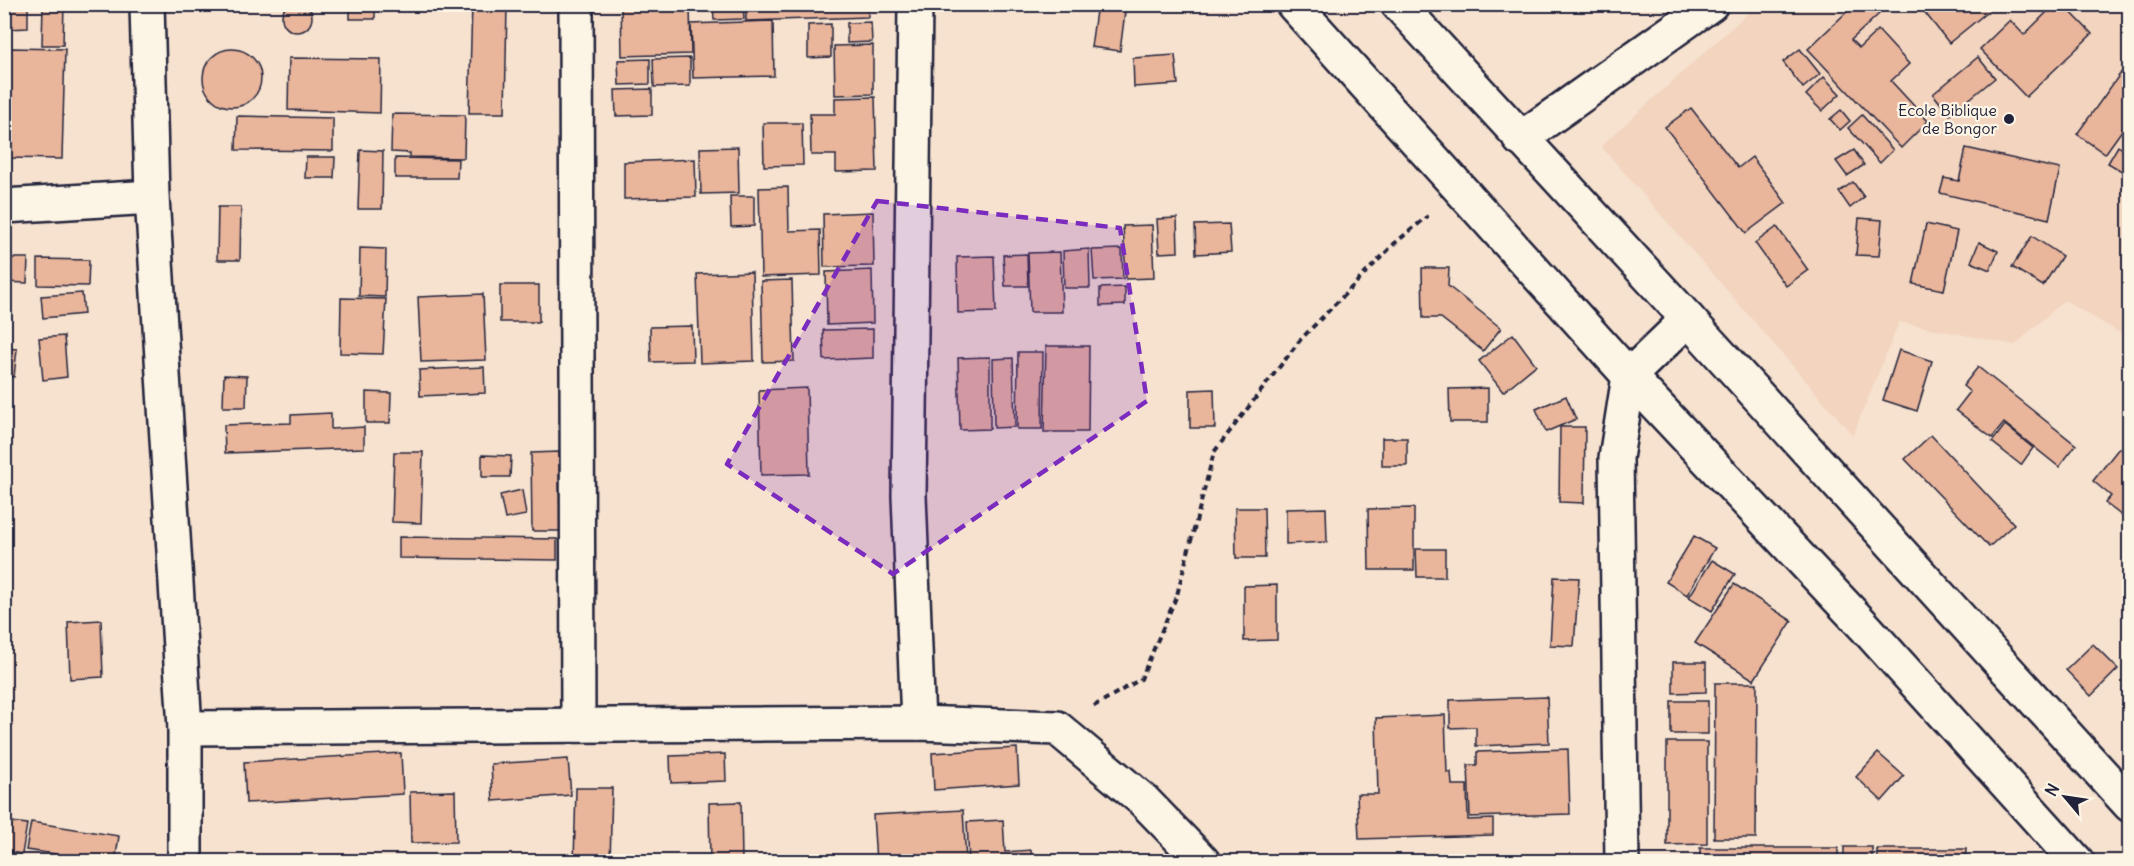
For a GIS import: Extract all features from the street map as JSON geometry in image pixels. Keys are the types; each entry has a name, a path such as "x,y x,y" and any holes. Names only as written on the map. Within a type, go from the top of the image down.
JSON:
{"street":[{"path":"147,4 152,197 184,728 185,861"},
{"path":"576,4 578,725"},
{"path":"915,4 909,496 918,723"},
{"path":"1293,4 1629,376 1866,628 2077,861"},
{"path":"1398,4 1520,140 1688,319 2130,806"},
{"path":"1520,140 1712,4"},
{"path":"4,206 152,197"},
{"path":"1622,861 1616,458 1629,376 1688,319"},
{"path":"184,728 918,723 1057,728 1144,801 1203,861"}],"path":[{"path":"1057,728 1141,679 1177,595 1214,452 1300,339 1395,243 1460,189"}],"highlighted area":[{"path":"877,201 1120,228 1147,401 893,574 727,464"}],"shaded area":[{"path":"1757,5 2129,5 2129,338 2064,300 2015,345 1899,322 1853,435 1601,146"}],"building":[{"path":"297,2 308,6 312,17 308,28 297,32 286,28 282,17 286,6"},
{"path":"8,4 28,4 28,28 8,29"},
{"path":"43,4 64,4 63,45 42,45"},
{"path":"350,4 375,4 375,19 350,19"},
{"path":"472,4 507,4 505,113 469,113"},
{"path":"621,4 690,4 691,54 622,56"},
{"path":"713,4 743,4 744,19 714,20"},
{"path":"746,4 868,4 868,17 746,21"},
{"path":"1097,4 1126,4 1120,51 1091,47"},
{"path":"1855,4 1870,4 1879,14 1851,40 1859,48 1878,30 1909,64 1891,81 1928,121 1901,148 1808,49"},
{"path":"1918,4 1997,4 1949,43"},
{"path":"2055,4 2063,4 2092,34 2026,97 1980,49 2010,20 2024,35"},
{"path":"773,21 774,76 693,78 691,24"},
{"path":"871,22 872,42 847,43 847,23"},
{"path":"831,24 831,57 808,58 808,25"},
{"path":"873,45 873,94 835,95 834,46"},
{"path":"9,48 65,49 62,159 7,158"},
{"path":"226,49 238,49 253,57 261,72 261,84 253,99 238,107 226,107 211,99 203,84 203,72 211,57"},
{"path":"1800,49 1820,74 1803,88 1783,62"},
{"path":"1175,55 1178,84 1134,87 1133,58"},
{"path":"1978,57 1995,78 1950,115 1933,94"},
{"path":"289,58 381,59 380,113 288,110"},
{"path":"690,58 690,86 654,87 653,59"},
{"path":"650,59 650,84 619,85 618,60"},
{"path":"2130,60 2130,119 2105,154 2077,134"},
{"path":"1824,77 1840,94 1822,111 1806,95"},
{"path":"652,89 652,115 616,116 615,90"},
{"path":"875,97 877,171 836,172 836,155 811,155 810,114 835,114 835,98"},
{"path":"1691,108 1738,168 1752,157 1786,203 1746,233 1665,127"},
{"path":"1841,110 1850,121 1840,130 1830,119"},
{"path":"392,114 465,115 464,158 410,157 410,153 391,152"},
{"path":"1862,115 1893,150 1880,163 1848,128"},
{"path":"237,116 333,118 333,151 236,150"},
{"path":"763,123 802,123 803,165 764,166"},
{"path":"2118,146 2130,154 2130,176 2108,163"},
{"path":"738,147 739,193 701,194 700,148"},
{"path":"1966,148 2060,169 2049,219 1940,193 1944,178 1959,181"},
{"path":"360,150 383,151 382,209 358,209"},
{"path":"1854,150 1864,165 1847,176 1836,161"},
{"path":"306,157 335,157 334,178 305,178"},
{"path":"395,158 458,159 457,178 395,178"},
{"path":"695,159 696,197 624,199 624,162"},
{"path":"1853,182 1864,197 1850,208 1839,192"},
{"path":"788,187 789,231 820,230 821,275 761,277 759,188"},
{"path":"730,196 754,196 754,226 731,227"},
{"path":"218,207 241,207 240,260 217,260"},
{"path":"873,212 874,266 824,267 823,214"},
{"path":"1177,218 1178,252 1159,253 1157,219"},
{"path":"1859,218 1882,220 1879,256 1856,255"},
{"path":"1229,224 1231,252 1196,254 1195,225"},
{"path":"1926,224 1957,231 1944,290 1913,284"},
{"path":"1152,225 1154,278 1126,279 1123,226"},
{"path":"1777,227 1808,270 1786,286 1755,243"},
{"path":"2032,236 2062,256 2043,286 2012,267"},
{"path":"1979,242 1998,251 1990,270 1971,262"},
{"path":"360,248 386,249 385,297 359,296"},
{"path":"1089,249 1090,288 1064,288 1063,251"},
{"path":"1122,249 1123,279 1094,280 1092,250"},
{"path":"1060,252 1062,312 1030,312 1028,253"},
{"path":"1027,254 1028,286 1005,286 1003,255"},
{"path":"994,256 996,312 958,313 957,257"},
{"path":"4,258 28,258 27,283 4,282"},
{"path":"38,259 89,260 88,286 38,285"},
{"path":"1422,268 1449,268 1448,286 1501,328 1483,351 1441,318 1423,318"},
{"path":"872,270 873,323 827,325 826,272"},
{"path":"752,272 754,361 700,363 697,274"},
{"path":"792,280 794,361 763,362 761,281"},
{"path":"500,285 539,285 539,322 500,322"},
{"path":"1125,287 1125,305 1100,306 1100,288"},
{"path":"82,293 84,314 43,318 41,296"},
{"path":"483,294 486,360 421,362 418,297"},
{"path":"341,298 386,299 383,354 340,353"},
{"path":"692,326 693,361 651,362 650,327"},
{"path":"873,329 873,358 824,360 823,330"},
{"path":"1513,334 1536,365 1503,392 1479,361"},
{"path":"64,336 67,377 43,380 39,338"},
{"path":"1046,346 1089,346 1088,432 1044,432"},
{"path":"4,348 17,349 14,377 4,376"},
{"path":"1899,350 1932,361 1917,411 1883,400"},
{"path":"1018,352 1043,352 1042,429 1017,429"},
{"path":"990,357 990,429 960,430 958,358"},
{"path":"1013,358 1015,427 994,428 993,359"},
{"path":"484,367 485,393 420,396 419,370"},
{"path":"1978,367 2076,445 2059,467 2004,423 1992,438 1956,410 1970,392 1963,386"},
{"path":"224,375 247,376 246,407 223,407"},
{"path":"807,388 809,474 761,475 759,390"},
{"path":"1488,388 1488,422 1450,422 1449,389"},
{"path":"1214,389 1215,428 1190,428 1190,390"},
{"path":"366,392 391,393 390,423 366,423"},
{"path":"1566,396 1576,419 1546,432 1536,409"},
{"path":"331,413 331,429 364,427 364,448 225,453 224,425 291,423 291,415"},
{"path":"2005,425 2033,448 2021,465 1992,442"},
{"path":"1560,427 1585,427 1584,503 1559,502"},
{"path":"1931,435 2014,524 1989,547 1905,459"},
{"path":"1382,438 1407,438 1407,466 1382,466"},
{"path":"2119,448 2130,456 2130,522 2105,503 2111,496 2093,481"},
{"path":"394,452 423,452 421,523 392,522"},
{"path":"559,452 560,531 532,531 531,453"},
{"path":"482,455 511,456 510,477 482,477"},
{"path":"522,490 526,515 505,519 500,495"},
{"path":"1235,508 1264,508 1265,558 1236,558"},
{"path":"1326,508 1327,542 1286,544 1286,509"},
{"path":"1414,508 1414,570 1369,570 1368,509"},
{"path":"1694,536 1715,548 1687,595 1666,582"},
{"path":"399,537 557,539 557,560 399,558"},
{"path":"1416,549 1445,549 1445,577 1417,577"},
{"path":"1712,560 1735,574 1712,611 1689,597"},
{"path":"1554,577 1579,578 1574,646 1550,645"},
{"path":"1734,584 1792,621 1754,680 1695,643"},
{"path":"1277,585 1277,640 1244,641 1244,586"},
{"path":"101,620 103,677 70,679 68,622"},
{"path":"2093,644 2118,669 2091,696 2066,670"},
{"path":"1673,662 1706,662 1706,692 1673,693"},
{"path":"1715,683 1757,683 1756,838 1714,838"},
{"path":"1547,697 1549,743 1476,746 1476,727 1450,728 1450,700"},
{"path":"1671,701 1708,701 1708,734 1671,734"},
{"path":"1445,715 1447,773 1451,772 1452,785 1467,785 1468,820 1493,819 1493,835 1359,839 1357,794 1378,794 1376,718"},
{"path":"1667,742 1707,742 1707,844 1667,845"},
{"path":"1017,748 1019,784 934,790 932,753"},
{"path":"1568,749 1570,814 1470,817 1468,765 1477,765 1477,752"},
{"path":"401,753 403,794 246,803 244,762"},
{"path":"1878,753 1904,776 1882,801 1856,777"},
{"path":"725,754 726,781 671,783 670,756"},
{"path":"568,759 571,795 493,801 491,764"},
{"path":"576,788 612,788 610,862 574,862"},
{"path":"455,791 456,842 411,843 410,792"},
{"path":"741,802 742,862 710,862 709,803"},
{"path":"963,810 966,862 876,862 873,815"},
{"path":"1003,820 1005,852 1031,850 1032,862 969,862 967,822"},
{"path":"4,821 27,824 22,854 4,851"},
{"path":"31,822 119,836 115,862 54,862 55,854 26,850"},
{"path":"1844,847 1872,847 1872,862 1844,862"},
{"path":"1700,848 1838,848 1838,862 1700,862"},
{"path":"1877,849 1966,849 1965,862 1877,862"}],"place":[{"name":"Ecole Biblique de Bongor","path":"2009,119"}]}
